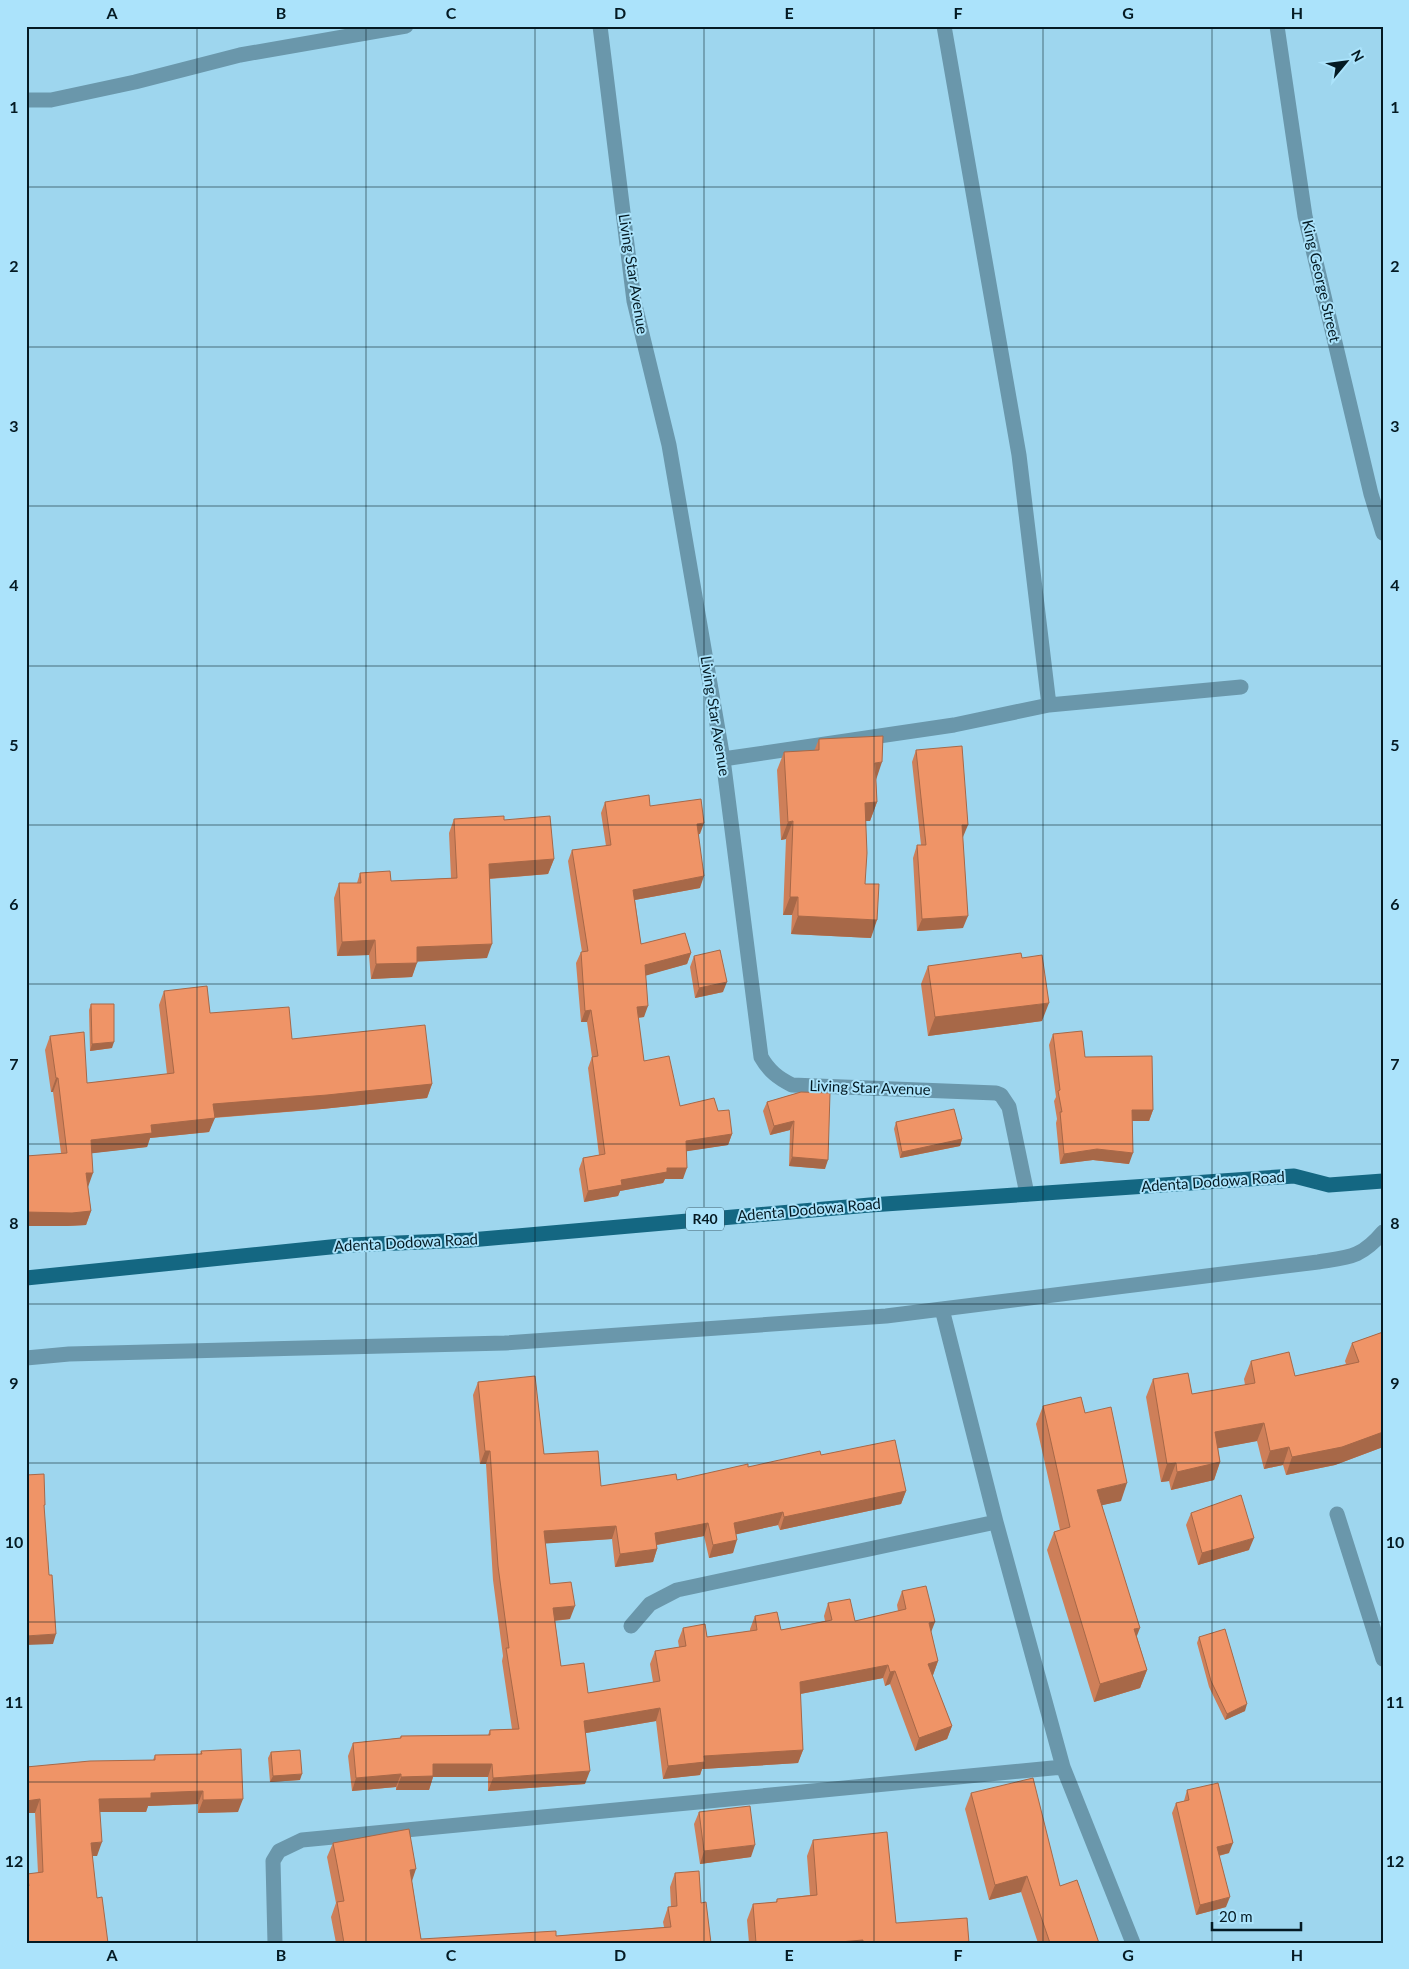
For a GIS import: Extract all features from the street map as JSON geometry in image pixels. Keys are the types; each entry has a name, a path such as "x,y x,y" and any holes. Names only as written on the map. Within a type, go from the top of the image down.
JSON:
{"main road":[{"name":"Adenta Dodowa Road","path":"26,1278 350,1245 470,1240 634,1224 1027,1194 1294,1176 1329,1185 1383,1182"}],"street":[{"path":"26,100 51,100 135,82 240,55 406,26"},
{"name":"Living Star Avenue","path":"600,26 634,301 668,445 723,759 761,1057 768,1070 781,1080 792,1085 996,1092 1001,1095 1009,1107 1027,1194"},
{"path":"944,26 1018,455 1049,705"},
{"name":"King George Street","path":"1277,26 1305,216 1371,494 1383,533"},
{"path":"723,759 954,725 1049,705 1241,686"},
{"path":"26,1358 69,1354 506,1343 886,1316 1318,1262 1357,1255 1374,1242 1383,1232"},
{"path":"942,1309 996,1522 1063,1767 1133,1943"},
{"path":"1337,1514 1383,1660"},
{"path":"631,1626 650,1604 677,1590 996,1522"},
{"path":"275,1943 273,1860 279,1851 302,1840 1063,1767"}],"building":[{"path":"883,736 882,762 875,763 877,802 865,803 867,853 865,884 879,884 877,920 798,916 798,897 790,897 793,821 788,822 784,752 819,750 819,739"},
{"path":"962,746 968,825 962,825 968,916 922,919 917,845 926,845 916,750"},
{"path":"649,795 650,806 701,799 704,823 697,824 704,876 633,890 641,944 685,933 691,953 645,965 648,1006 637,1007 644,1061 669,1056 680,1106 714,1098 718,1111 729,1110 732,1134 686,1141 687,1168 667,1168 667,1172 621,1180 622,1185 588,1191 583,1158 605,1154 592,1057 598,1056 591,1010 585,1011 581,952 588,951 572,850 611,845 605,802"},
{"path":"504,816 504,820 550,816 554,859 489,864 492,944 417,947 417,963 376,964 375,940 342,942 339,883 361,883 360,873 390,871 391,881 457,878 454,819"},
{"path":"720,950 727,982 699,988 694,956"},
{"path":"1021,953 1022,958 1042,955 1049,1003 935,1017 928,966"},
{"path":"207,986 210,1013 289,1007 292,1039 425,1025 432,1084 213,1104 215,1118 151,1125 152,1133 91,1140 93,1173 86,1173 91,1211 72,1213 26,1212 26,1156 67,1153 58,1078 56,1078 50,1036 84,1032 87,1083 174,1073 164,991"},
{"path":"91,1004 114,1004 114,1042 92,1044"},
{"path":"1082,1031 1085,1057 1152,1056 1153,1110 1132,1110 1133,1153 1097,1149 1064,1154 1060,1112 1062,1112 1058,1091 1060,1090 1053,1034"},
{"path":"801,1092 830,1093 828,1160 792,1157 794,1121 774,1126 767,1102"},
{"path":"954,1109 962,1139 902,1152 896,1122"},
{"path":"1383,1332 1383,1432 1342,1447 1292,1457 1289,1447 1270,1451 1264,1423 1215,1432 1220,1462 1177,1472 1176,1463 1167,1464 1153,1379 1188,1373 1192,1394 1255,1383 1251,1361 1289,1352 1295,1376 1359,1362 1352,1343"},
{"path":"535,1376 544,1454 598,1451 601,1486 676,1474 677,1480 748,1464 748,1467 820,1451 821,1455 895,1440 906,1491 784,1517 783,1512 734,1523 737,1540 713,1545 708,1523 655,1533 657,1549 620,1554 616,1526 544,1531 550,1584 571,1582 575,1606 553,1608 561,1666 584,1663 588,1693 660,1681 655,1651 686,1646 683,1628 705,1624 707,1637 757,1630 755,1616 777,1612 781,1630 832,1620 828,1603 850,1599 855,1621 906,1609 902,1591 926,1586 935,1622 929,1623 938,1661 928,1664 952,1726 919,1738 895,1671 890,1672 888,1665 800,1682 803,1750 704,1756 705,1762 668,1766 660,1708 584,1721 590,1771 493,1778 492,1764 433,1764 433,1776 401,1777 401,1774 356,1778 353,1743 401,1738 401,1736 490,1735 490,1730 519,1729 506,1648 509,1648 498,1566 490,1451 485,1451 478,1382"},
{"path":"1081,1397 1085,1413 1111,1407 1127,1483 1097,1490 1140,1628 1134,1629 1147,1670 1100,1684 1054,1532 1070,1527 1043,1406"},
{"path":"44,1474 44,1505 49,1575 52,1575 56,1634 26,1636 26,1475"},
{"path":"1241,1495 1254,1538 1202,1553 1191,1513"},
{"path":"1225,1629 1247,1704 1227,1714 1211,1681 1199,1637"},
{"path":"241,1749 243,1799 203,1800 203,1791 151,1793 151,1798 99,1799 102,1842 91,1843 97,1898 102,1897 108,1943 26,1943 26,1886 29,1886 27,1874 43,1872 40,1799 26,1801 26,1767 90,1761 155,1760 155,1755 202,1754 201,1751"},
{"path":"300,1750 302,1774 273,1776 271,1752"},
{"path":"1033,1778 1060,1886 1077,1880 1099,1943 1050,1943 1027,1876 995,1885 971,1793"},
{"path":"1218,1783 1233,1843 1217,1847 1230,1897 1200,1905 1176,1803 1189,1800 1187,1790"},
{"path":"750,1806 755,1845 704,1851 699,1812"},
{"path":"409,1829 416,1869 410,1870 421,1939 556,1931 556,1936 671,1927 668,1907 677,1906 675,1873 699,1871 701,1903 706,1902 711,1943 344,1943 337,1902 344,1901 333,1843"},
{"path":"887,1832 896,1923 967,1918 969,1943 863,1943 863,1940 828,1943 756,1943 753,1904 777,1902 777,1899 817,1895 813,1840"}]}
